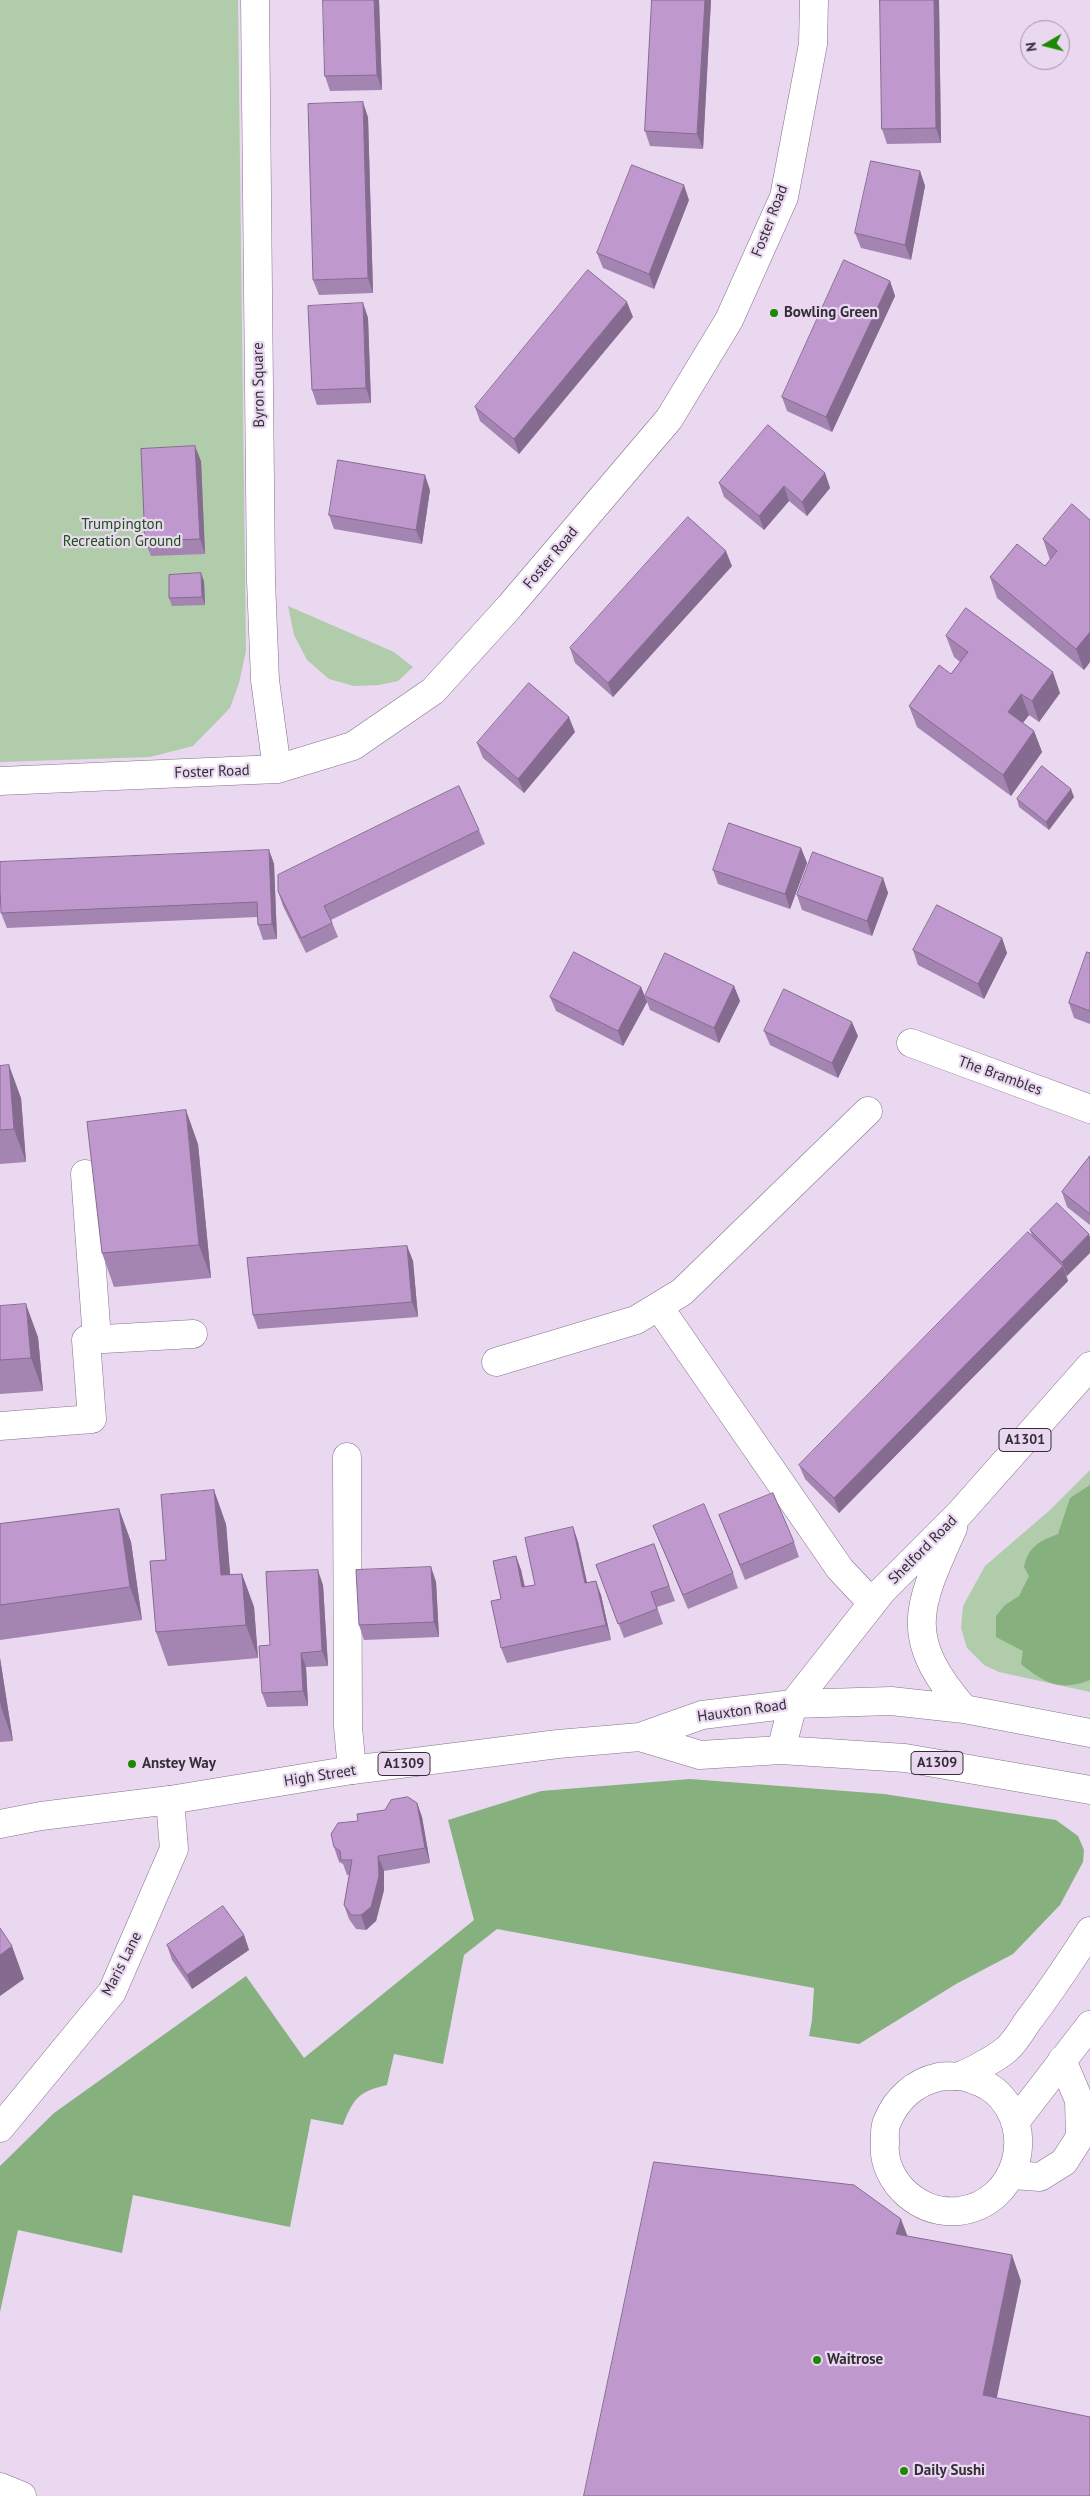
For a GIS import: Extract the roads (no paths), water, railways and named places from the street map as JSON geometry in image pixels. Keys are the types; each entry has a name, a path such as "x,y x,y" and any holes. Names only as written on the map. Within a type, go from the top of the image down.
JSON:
{"street":[{"name":"Byron Square","path":"255,0 262,580 266,680 277,769"},
{"name":"Foster Road","path":"0,781 277,769 353,746 433,691 510,606 668,419 729,320 784,197 813,44 814,0"},
{"name":"The Brambles","path":"911,1043 1090,1108"},
{"path":"496,1362 636,1320 659,1308 682,1292 868,1111"},
{"path":"85,1174 97,1339"},
{"path":"659,1308 840,1569 872,1603"},
{"path":"0,1426 92,1419 86,1340 193,1334"},
{"name":"Shelford Road","path":"781,1750 793,1704 872,1603 960,1513 1090,1366"},
{"path":"347,1457 348,1727 352,1770"},
{"path":"960,1513 927,1586 921,1621 924,1647 933,1667 944,1685 964,1709"},
{"name":"Hauxton Road","path":"640,1738 702,1715 793,1704 891,1701 964,1709 1090,1733"},
{"name":"High Street","path":"0,1824 41,1816 170,1800 352,1770 558,1744 640,1738"},
{"name":"A1309","path":"640,1738 700,1755 781,1750 905,1758 1090,1790"},
{"name":"Maris Lane","path":"0,2128 112,1992 174,1849 170,1800"},
{"path":"960,2076 1008,2048 1059,1979 1090,1930"},
{"path":"1016,2121 1090,2025"},
{"path":"1013,2174 1040,2177 1064,2162 1080,2137 1079,2100 1062,2060"},
{"path":"940,2076 960,2076 978,2081 994,2091 1007,2104 1016,2121 1020,2148 1013,2174 995,2196 971,2209 944,2212 919,2204 898,2186 884,2156 886,2122 904,2094 920,2082 940,2076"},
{"path":"0,2487 22,2496"}],"place":[{"name":"Bowling Green","path":"774,313"},
{"name":"Anstey Way","path":"132,1764"},
{"name":"Waitrose","path":"817,2360"},
{"name":"Daily Sushi","path":"904,2471"}],"park label":[{"name":"Trumpington Recreation Ground","path":"122,534"}]}
